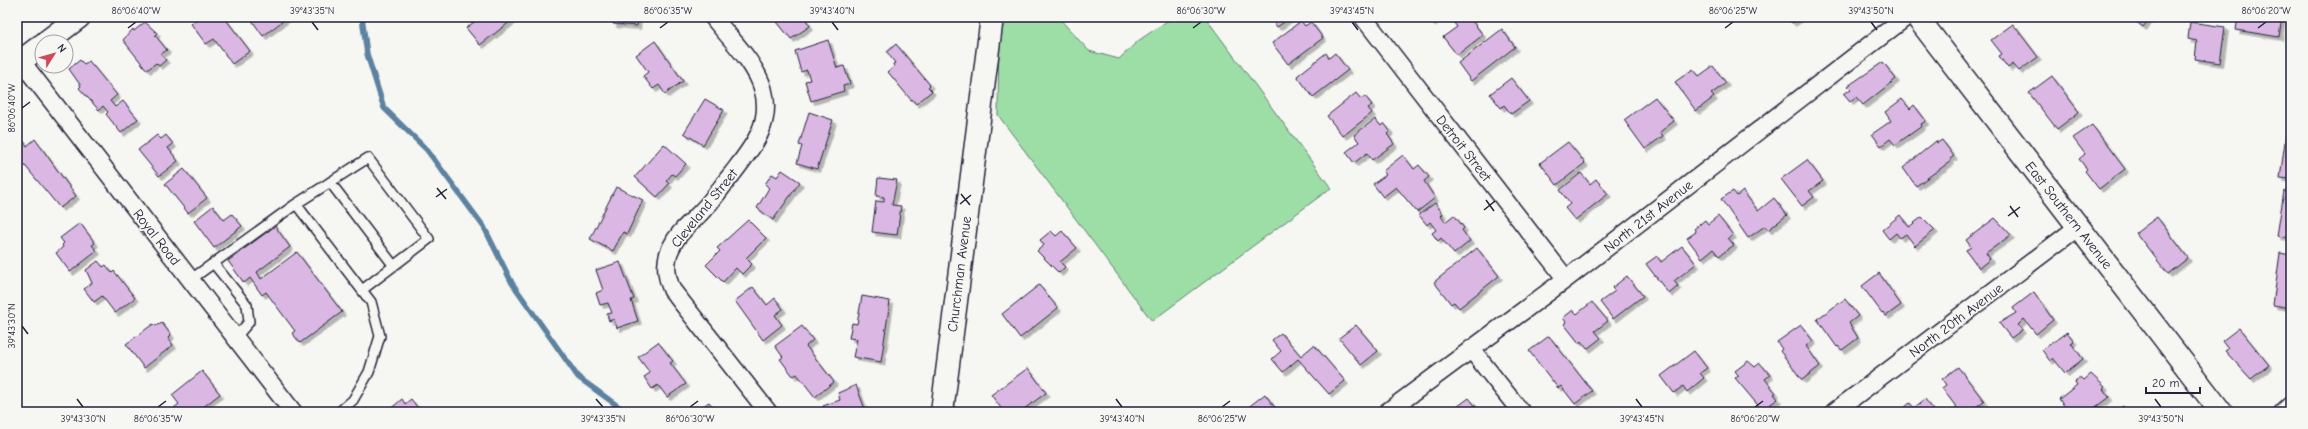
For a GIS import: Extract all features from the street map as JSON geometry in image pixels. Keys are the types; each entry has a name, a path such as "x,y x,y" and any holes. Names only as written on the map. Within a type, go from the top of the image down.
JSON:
{"street":[{"path":"57,34 79,17"},
{"name":"Cleveland Street","path":"713,17 756,74 763,90 765,116 760,134 751,149 714,197 672,246 667,258 667,271 672,290 768,412"},
{"name":"Churchman Avenue","path":"942,412 992,17"},
{"name":"Detroit Street","path":"1363,17 1566,279"},
{"name":"North 21st Avenue","path":"1387,412 1566,279 1906,17"},
{"name":"East Southern Avenue","path":"1917,17 2221,412"},
{"path":"19,63 34,51"},
{"name":"Royal Road","path":"19,63 293,412"},
{"name":"North 20th Avenue","path":"1834,412 2078,227"},
{"path":"1471,349 1521,412"},
{"path":"2284,412 2291,405"}],"lane":[{"path":"190,280 296,204 368,158 429,239 362,290"},
{"path":"330,182 394,266"},
{"path":"296,204 371,302 380,336 369,372 353,400 339,412"},
{"path":"214,264 247,305 249,322 235,338"}],"green space":[{"path":"1015,17 1058,17 1089,51 1119,59 1138,41 1173,17 1205,17 1331,188 1152,321 998,115 999,30"}],"building":[{"path":"200,17 224,17 250,51 232,64 214,39 206,44 191,24"},
{"path":"254,17 288,17 263,36 251,19"},
{"path":"481,17 516,17 480,45 466,28"},
{"path":"614,17 638,17 637,26 613,24"},
{"path":"773,17 804,17 810,26 791,39"},
{"path":"1270,17 1291,17 1277,27"},
{"path":"1427,17 1439,17 1431,23"},
{"path":"1456,17 1469,17 1483,35 1457,55 1443,37 1457,27 1452,20"},
{"path":"1788,17 1801,17 1792,23"},
{"path":"2131,17 2151,17 2143,27"},
{"path":"2238,17 2282,17 2279,37 2236,30"},
{"path":"1301,21 1305,26 1311,22 1323,38 1288,64 1272,43"},
{"path":"145,22 157,33 155,35 167,50 161,54 166,60 159,66 156,63 147,70 123,40 133,29 134,31"},
{"path":"2190,22 2225,27 2220,63 2195,59 2197,41 2188,39"},
{"path":"2013,24 2038,57 2019,71 2013,64 2008,68 1999,56 2002,54 1991,40"},
{"path":"1502,29 1515,47 1471,81 1458,63"},
{"path":"828,40 837,68 844,66 850,84 843,86 844,91 811,101 805,81 810,80 807,70 801,72 795,51"},
{"path":"655,41 683,81 665,94 659,85 653,89 643,76 648,72 636,55"},
{"path":"896,44 930,85 928,87 932,91 916,104 888,72 894,67 893,64 895,63 887,52"},
{"path":"1326,53 1329,58 1335,53 1348,70 1313,97 1297,76"},
{"path":"80,60 84,64 89,61 117,95 110,101 115,107 123,101 138,119 121,133 106,114 108,112 103,106 99,110 79,88 81,86 73,74 74,74 74,65"},
{"path":"1883,62 1896,79 1863,105 1856,97 1850,101 1844,94 1851,89 1848,86"},
{"path":"1713,66 1726,83 1711,94 1714,97 1696,111 1675,82 1693,69 1699,76"},
{"path":"2052,76 2079,112 2057,129 2029,93"},
{"path":"1511,78 1529,101 1511,114 1504,105 1501,108 1490,94"},
{"path":"1356,93 1361,99 1365,96 1372,105 1368,108 1372,113 1343,136 1327,116"},
{"path":"1655,97 1674,121 1660,132 1663,136 1645,149 1624,120"},
{"path":"705,99 724,110 703,145 684,133"},
{"path":"1902,99 1910,109 1914,105 1926,121 1921,124 1922,126 1895,145 1890,139 1881,146 1872,134 1891,121 1885,112"},
{"path":"809,112 833,120 817,169 797,163 802,146 799,145"},
{"path":"1375,119 1381,126 1384,123 1390,131 1387,134 1394,144 1372,160 1367,153 1354,163 1346,152 1359,142 1354,135"},
{"path":"2092,125 2125,169 2099,189 2085,171 2087,169 2079,159 2085,154 2073,138"},
{"path":"2286,134 2291,135 2291,179 2280,178"},
{"path":"157,135 161,139 166,135 173,144 168,148 178,161 159,176 138,150"},
{"path":"35,139 76,196 60,208 17,156 17,145 23,140 27,146"},
{"path":"1942,140 1954,156 1950,159 1951,161 1916,186 1903,168 1936,141 1937,143"},
{"path":"1568,142 1585,163 1557,185 1540,163"},
{"path":"664,144 686,164 675,176 672,174 666,181 669,184 657,197 635,177"},
{"path":"1403,155 1414,169 1419,165 1429,177 1424,181 1435,198 1417,212 1396,187 1383,197 1373,184 1386,175 1383,171"},
{"path":"1807,160 1823,181 1809,191 1814,197 1802,206 1781,179"},
{"path":"184,169 207,198 188,213 165,184"},
{"path":"782,170 800,182 773,220 757,208 769,188 765,184 772,174 777,177"},
{"path":"1581,173 1590,184 1596,179 1608,194 1575,220 1565,208 1570,204 1560,190"},
{"path":"878,178 897,180 892,205 901,206 897,235 872,232 876,201 884,202 884,197 876,196"},
{"path":"616,187 643,200 627,234 623,232 613,251 590,239"},
{"path":"1733,191 1737,196 1743,191 1758,211 1774,198 1787,215 1768,230 1765,226 1748,238 1721,199"},
{"path":"2284,191 2291,193 2291,238 2277,236"},
{"path":"1435,203 1443,214 1441,216 1445,222 1454,215 1464,228 1462,230 1470,241 1454,254 1441,238 1438,241 1432,233 1436,230 1430,222 1427,225 1419,215"},
{"path":"213,206 224,220 232,214 242,226 214,248 194,221"},
{"path":"1900,215 1909,227 1922,217 1935,230 1915,246 1906,234 1900,238 1896,233 1889,239 1882,230"},
{"path":"1718,216 1733,235 1728,238 1734,245 1719,256 1713,249 1702,258 1687,238 1696,232 1694,229 1705,220 1708,224"},
{"path":"2157,217 2188,258 2168,274 2136,233"},
{"path":"1995,218 2011,235 1986,253 1990,259 1979,268 1966,250 1971,247 1966,240"},
{"path":"748,220 766,238 746,258 752,264 742,274 736,268 723,282 706,265 720,251 717,248"},
{"path":"80,223 95,243 92,245 97,251 70,272 56,253 63,247 62,245 64,243 60,238"},
{"path":"275,226 290,247 257,272 261,279 297,252 342,312 300,343 292,333 295,331 266,292 262,295 250,278 244,283 228,261"},
{"path":"1051,231 1056,236 1062,231 1077,248 1060,262 1065,267 1059,273 1037,251 1044,245 1040,240"},
{"path":"1682,246 1696,264 1674,281 1678,286 1669,294 1646,264 1657,256 1661,262"},
{"path":"1477,248 1499,276 1459,308 1454,302 1451,304 1434,282"},
{"path":"2280,253 2291,255 2291,308 2273,305"},
{"path":"98,261 103,267 106,265 112,273 114,271 135,298 115,313 102,296 94,302 84,289 92,283 86,270"},
{"path":"620,262 634,299 631,300 638,321 617,328 614,319 609,321 607,314 612,313 608,303 600,305 596,293 603,290 596,270"},
{"path":"1879,273 1901,305 1886,316 1883,312 1882,313 1862,286"},
{"path":"1627,276 1643,296 1613,319 1600,302 1615,291 1612,288"},
{"path":"1039,285 1058,308 1020,338 1002,314"},
{"path":"753,287 767,305 775,298 783,309 775,315 782,325 763,340 735,301"},
{"path":"2034,292 2053,320 2036,334 2024,319 2018,325 2022,330 2011,338 1999,323 2016,313 2013,308"},
{"path":"862,296 890,301 881,362 853,357 857,339 849,338 852,323 857,324"},
{"path":"1845,299 1858,316 1849,323 1858,338 1842,350 1838,346 1837,347 1817,319"},
{"path":"1592,302 1608,321 1595,331 1601,338 1587,349 1581,341 1579,343 1564,324 1566,322 1563,318 1573,310 1577,314"},
{"path":"162,323 171,335 168,338 173,345 144,368 126,344 153,324 155,326"},
{"path":"1356,325 1378,351 1361,365 1339,338"},
{"path":"1801,325 1813,341 1806,346 1820,366 1802,380 1780,351 1782,349 1777,342"},
{"path":"802,326 813,340 806,346 834,382 815,397 797,374 793,376 780,359 783,357 775,346"},
{"path":"2239,328 2269,365 2251,379 2225,351 2228,349 2222,341"},
{"path":"2067,332 2074,341 2071,343 2083,359 2065,373 2053,358 2050,361 2042,350"},
{"path":"1281,333 1301,356 1314,345 1345,381 1329,394 1298,359 1283,372 1272,359 1281,351 1272,340"},
{"path":"1549,336 1592,391 1575,404 1561,386 1558,388 1529,351"},
{"path":"658,342 673,361 670,363 686,384 667,397 658,385 652,389 644,377 650,373 638,357"},
{"path":"1694,351 1707,368 1700,373 1704,378 1687,392 1683,386 1674,393 1661,376"},
{"path":"1748,361 1755,367 1760,363 1770,375 1765,379 1776,393 1774,394 1778,399 1762,410 1735,378 1739,376 1735,371"},
{"path":"1958,367 1984,401 1969,412 1960,412 1942,388 1946,385 1942,379"},
{"path":"1028,368 1046,393 1020,412 1004,412 991,395"},
{"path":"202,371 220,394 197,412 177,412 174,408 179,404 172,395"},
{"path":"2091,374 2105,387 2103,389 2109,397 2089,412 2069,412 2059,399 2077,385 2075,382 2081,377 2084,380"},
{"path":"856,385 866,412 825,412 823,406 840,400 838,393"},
{"path":"1265,394 1278,412 1248,412 1246,409"},
{"path":"1469,398 1480,412 1450,412"},
{"path":"402,399 405,404 411,399 421,412 387,412"},
{"path":"1925,399 1935,412 1899,412 1910,403 1914,408"},
{"path":"709,402 717,412 695,412"},
{"path":"2123,406 2128,412 2115,412"}],"waterway":[{"path":"362,17 367,54 384,108 427,150 484,227 512,283 578,377 626,412"}]}
